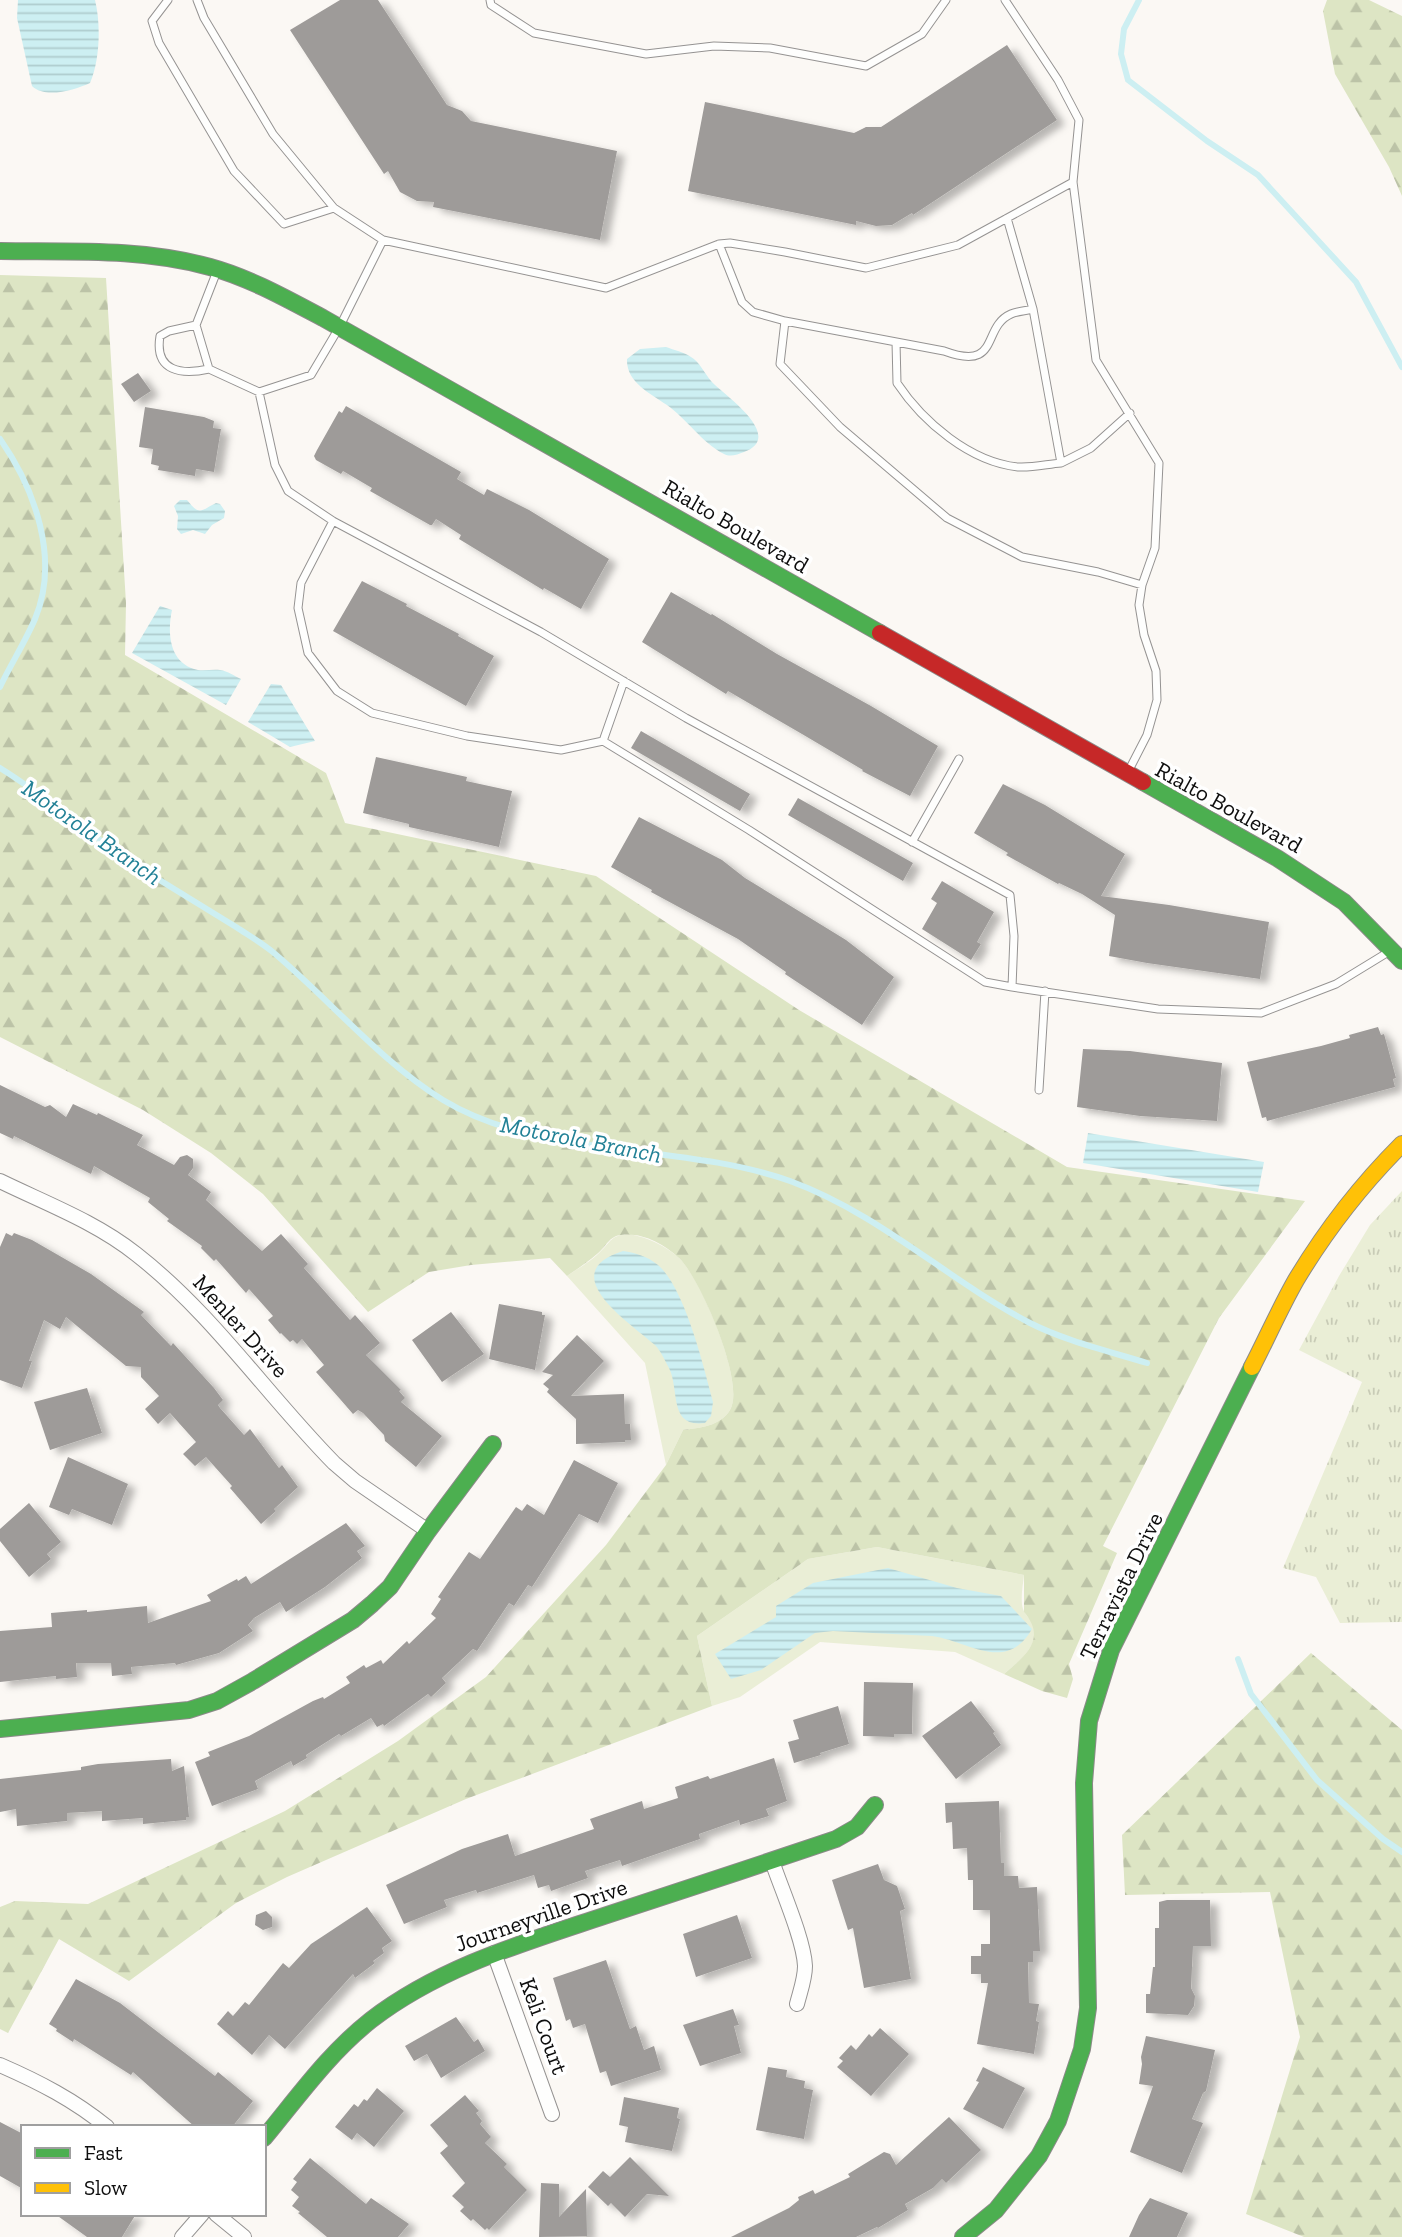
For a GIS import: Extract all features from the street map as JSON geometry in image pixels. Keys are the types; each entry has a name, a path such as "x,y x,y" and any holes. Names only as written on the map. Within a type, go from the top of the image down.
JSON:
{"street":[{"name":"Rialto Boulevard","path":"0,251 144,255 218,269 340,326 1277,858 1344,902 1397,956"},
{"name":"Terravista Drive","path":"963,2237 996,2210 1039,2155 1058,2121 1082,2049 1088,2008 1084,1783 1086,1752 1089,1721 1111,1650 1295,1282 1337,1217 1371,1175 1402,1144"},
{"name":"Menler Drive","path":"0,1181 103,1231 134,1252 202,1313 334,1463 355,1481 428,1531"},
{"path":"0,1729 189,1710 217,1701 363,1612 390,1587 493,1444"},
{"name":"Journeyville Drive","path":"266,2136 354,2035 387,2007 444,1973 494,1953 836,1839 857,1827 875,1805"},
{"path":"772,1861 805,1965 797,2004"},
{"name":"Keli Court","path":"494,1953 552,2114"},
{"path":"0,2065 45,2084 84,2108 105,2125"},
{"path":"183,2237 200,2216"},
{"path":"218,2216 244,2237"}],"lane":[{"path":"168,0 152,21 159,43 234,171 284,224 334,208"},
{"path":"197,0 204,18 273,134 334,208 383,240 606,288 719,244 730,243 866,268 958,245 1073,182"},
{"path":"490,0 491,5 534,33 646,54 714,46 770,48 866,66 922,34 946,0"},
{"path":"1005,0 1058,80 1079,120 1073,182 1096,360 1159,463 1155,548 1142,585 1139,605 1140,619 1156,671 1157,700 1147,735 1127,775"},
{"path":"1007,218 1033,309 1062,463"},
{"path":"196,325 169,331 160,336 162,357 174,370 190,374 209,369 259,392 311,375 340,326 383,240"},
{"path":"719,244 742,302 753,312 785,321 971,357 986,350 1000,325 1010,314 1033,309"},
{"path":"209,369 196,325 218,269"},
{"path":"785,321 780,364 840,427 947,519 1022,556 1098,572 1142,585"},
{"path":"896,342 897,383 928,419 953,439 970,451 996,462 1020,467 1062,463 1091,448 1130,413"},
{"path":"259,392 275,465 288,491 333,521 541,632 686,718 1010,895 1014,936 1012,986"},
{"path":"333,521 301,583 298,608 308,653 337,691 372,713 467,736 561,750 603,741 749,830 985,982 1158,1009 1261,1013 1336,984 1397,956"},
{"path":"603,741 624,681"},
{"path":"912,842 959,759"},
{"path":"1039,1090 1045,991"}],"green space":[{"path":"1327,0 1369,0 1402,16 1402,196 1389,167 1335,74 1323,11"},
{"path":"0,275 106,278 126,603 125,655 326,773 345,823 596,876 799,1010 1067,1167 1305,1201 1219,1318 1103,1546 1117,1553 1069,1664 1073,1679 1067,1698 1042,1691 1004,1674 1026,1653 1034,1638 1031,1622 1024,1612 1024,1575 877,1547 808,1559 697,1636 712,1706 466,1799 287,1877 236,1903 129,1981 59,1939 8,2033 0,2029 0,1907 15,1901 88,1904 285,1811 398,1741 486,1677 606,1545 666,1465 683,1430 721,1420 730,1410 733,1397 732,1378 709,1308 679,1258 652,1240 637,1235 617,1236 567,1276 550,1258 471,1265 429,1272 368,1312 263,1194 211,1153 143,1110 0,1037"},
{"path":"1402,1191 1402,1622 1340,1623 1316,1577 1283,1568 1362,1382 1299,1350 1370,1225"},
{"path":"630,1234 661,1246 678,1257 687,1268 698,1285 718,1331 732,1378 733,1397 730,1410 721,1420 683,1430 666,1465 645,1363 567,1276 592,1259 615,1237"},
{"path":"877,1547 1024,1575 1022,1605 1035,1630 1032,1645 1004,1674 955,1652 820,1642 740,1697 712,1706 697,1636 808,1559"},
{"path":"1311,1653 1402,1730 1402,2237 1304,2237 1246,2214 1300,2037 1270,1892 1125,1895 1122,1835"}],"water":[{"path":"18,0 95,0 99,42 90,83 52,93 32,86 17,18"},
{"path":"666,347 694,359 711,381 748,416 758,436 755,445 739,454 724,454 635,380 630,374 627,359 640,349"},
{"path":"180,500 187,500 198,510 220,504 225,511 224,518 212,525 205,534 193,530 181,534 177,529 178,516 174,506"},
{"path":"160,606 172,610 170,638 181,661 198,670 223,671 241,679 226,705 132,653"},
{"path":"271,684 281,685 315,741 290,747 248,722"},
{"path":"1088,1133 1264,1162 1258,1192 1083,1163"},
{"path":"623,1251 641,1255 654,1262 668,1276 677,1291 692,1329 713,1402 711,1416 705,1423 693,1423 680,1414 672,1377 659,1350 615,1311 603,1298 596,1284 595,1272 603,1260"},
{"path":"888,1568 957,1588 1001,1596 1032,1629 1022,1642 1011,1650 999,1652 973,1648 932,1636 833,1631 815,1633 761,1670 731,1679 715,1654 776,1617 776,1606 813,1583"}],"building":[{"path":"340,0 378,0 447,105 462,111 471,121 617,151 600,240 433,207 434,202 417,201 400,192 388,171 384,174 290,30"},
{"path":"1007,45 1057,120 913,215 912,213 892,225 876,226 856,221 856,225 688,191 705,102 854,133 866,127 881,127"},
{"path":"138,373 151,391 134,402 121,384"},
{"path":"346,406 461,472 457,479 484,495 487,489 529,510 609,559 581,609 544,588 543,590 459,539 461,535 436,519 430,525 370,491 372,488 343,471 341,474 316,460 314,456 317,450 339,411 342,413"},
{"path":"145,407 214,421 213,428 221,429 214,472 196,469 195,476 158,470 159,466 151,464 153,449 139,447"},
{"path":"362,581 407,604 406,606 494,656 466,706 333,631"},
{"path":"671,592 938,746 910,796 862,771 728,691 726,694 642,642"},
{"path":"641,731 750,794 740,811 631,748"},
{"path":"376,757 467,777 466,781 512,791 499,847 409,827 409,824 363,813"},
{"path":"1003,784 1045,805 1125,854 1101,896 1269,922 1260,979 1109,956 1115,915 1082,894 1006,855 1008,853 974,833"},
{"path":"798,798 913,863 903,881 788,815"},
{"path":"639,817 722,860 745,878 846,940 894,977 862,1025 738,939 611,867"},
{"path":"942,881 994,912 977,942 981,944 971,960 922,929 937,903 931,899"},
{"path":"1378,1027 1386,1041 1396,1078 1393,1079 1395,1087 1267,1121 1266,1117 1262,1118 1247,1062 1321,1046"},
{"path":"1083,1049 1130,1051 1222,1063 1217,1121 1140,1116 1077,1107"},
{"path":"0,1085 45,1107 50,1105 66,1117 73,1104 97,1115 98,1113 143,1135 137,1145 174,1165 180,1157 187,1155 193,1159 193,1168 188,1175 211,1192 206,1200 262,1251 281,1234 308,1264 304,1268 350,1320 355,1315 380,1343 366,1355 401,1390 399,1391 405,1398 401,1402 442,1436 416,1467 385,1441 384,1435 363,1413 358,1410 353,1414 316,1372 324,1365 302,1339 297,1344 280,1334 268,1320 273,1316 249,1289 246,1293 202,1246 167,1221 169,1219 148,1202 150,1198 94,1166 91,1174 14,1136 13,1139 0,1133"},
{"path":"6,1233 32,1240 91,1274 144,1312 141,1315 171,1346 173,1343 214,1388 223,1400 218,1405 220,1408 244,1435 250,1429 279,1468 282,1465 298,1487 274,1509 276,1511 261,1524 206,1457 195,1466 183,1454 196,1442 170,1413 158,1424 145,1409 159,1396 141,1377 141,1367 126,1366 66,1317 60,1329 44,1320 22,1388 0,1380 0,1247"},
{"path":"499,1304 542,1312 542,1315 545,1315 535,1370 489,1359"},
{"path":"451,1312 484,1354 442,1382 412,1340"},
{"path":"577,1335 604,1361 571,1396 624,1394 625,1424 630,1424 631,1440 576,1444 576,1419 547,1392 549,1389 543,1384 553,1375 542,1372"},
{"path":"87,1388 102,1433 50,1450 34,1402"},
{"path":"68,1457 128,1484 112,1525 72,1509 69,1515 49,1507"},
{"path":"574,1460 618,1483 598,1523 579,1514 532,1587 528,1585 514,1606 509,1603 477,1651 473,1649 442,1678 446,1683 431,1697 428,1694 384,1726 383,1724 377,1727 371,1718 341,1736 339,1734 293,1766 291,1761 255,1781 258,1789 212,1806 195,1762 210,1756 208,1752 249,1736 313,1701 323,1697 324,1699 350,1683 346,1677 364,1665 366,1668 381,1660 383,1664 407,1641 409,1644 436,1618 431,1614 441,1599 438,1597 469,1552 480,1559 516,1507 522,1511 527,1504 544,1515"},
{"path":"29,1503 61,1542 47,1554 51,1559 29,1577 0,1541 0,1529"},
{"path":"346,1523 365,1546 357,1551 362,1558 325,1587 286,1612 280,1602 254,1618 248,1625 253,1631 219,1653 176,1665 131,1667 132,1674 112,1676 111,1663 76,1663 77,1677 56,1679 56,1676 0,1682 0,1631 52,1627 51,1613 147,1606 148,1623 211,1601 207,1595 237,1579 238,1581 246,1576 251,1584"},
{"path":"864,1682 913,1683 912,1734 894,1734 894,1737 863,1736"},
{"path":"971,1701 995,1732 993,1733 1001,1745 956,1779 922,1736"},
{"path":"838,1706 849,1744 794,1763 788,1742 799,1739 793,1720"},
{"path":"774,1758 787,1801 766,1809 769,1816 740,1825 739,1820 699,1834 700,1839 622,1866 620,1860 585,1871 588,1878 551,1891 549,1885 538,1888 534,1875 444,1900 447,1907 404,1924 386,1885 462,1849 508,1834 515,1856 594,1829 590,1819 642,1801 644,1809 678,1798 675,1787 708,1776 710,1779"},
{"path":"171,1759 172,1771 184,1766 189,1817 186,1817 186,1820 143,1824 143,1818 102,1821 102,1811 67,1813 67,1821 17,1826 16,1809 0,1812 0,1779 81,1770 81,1767 98,1764"},
{"path":"999,1801 1001,1863 1004,1863 1004,1876 1018,1876 1019,1888 1037,1887 1040,1951 1033,1951 1033,1962 1028,1962 1029,2003 1039,2004 1034,2054 977,2044 988,1983 981,1983 981,1974 971,1974 971,1956 981,1956 981,1944 990,1944 990,1910 973,1910 973,1880 968,1880 967,1848 953,1849 952,1822 946,1823 945,1803"},
{"path":"878,1864 884,1880 897,1886 905,1909 900,1911 911,1979 864,1988 853,1928 848,1930 832,1880"},
{"path":"1210,1900 1211,1946 1193,1946 1191,1988 1195,1996 1194,2006 1188,2015 1146,2013 1146,1994 1150,1994 1155,1967 1155,1928 1159,1928 1159,1902"},
{"path":"367,1907 392,1941 382,1948 384,1953 373,1961 375,1963 355,1978 353,1974 285,2049 269,2035 252,2055 217,2024 228,2011 233,2016 245,2002 249,2005 283,1963 289,1968 311,1944"},
{"path":"266,1911 272,1917 272,1927 263,1930 255,1925 256,1915"},
{"path":"737,1915 752,1958 696,1977 683,1934"},
{"path":"606,1960 630,2029 636,2026 644,2050 654,2046 661,2070 611,2086 606,2071 600,2073 585,2024 573,2028 570,2019 566,2021 553,1978"},
{"path":"76,1979 120,2003 215,2076 218,2072 253,2101 234,2125 193,2125 133,2072 131,2075 74,2039 73,2042 49,2024"},
{"path":"733,2009 739,2025 734,2026 741,2053 700,2066 683,2025"},
{"path":"456,2017 474,2042 478,2039 485,2051 441,2078 427,2054 414,2061 405,2046"},
{"path":"880,2028 909,2054 871,2096 837,2067 843,2061 839,2058 851,2045 856,2050 869,2034 872,2037"},
{"path":"1146,2036 1215,2050 1206,2091 1192,2119 1203,2123 1182,2173 1130,2152 1153,2086 1139,2084"},
{"path":"768,2067 787,2070 786,2077 805,2081 804,2088 813,2090 804,2139 756,2130"},
{"path":"983,2067 1025,2088 1003,2129 963,2109 979,2082 976,2081"},
{"path":"377,2088 404,2111 374,2147 357,2133 352,2140 335,2127 354,2104 358,2107 364,2099 367,2101"},
{"path":"465,2095 479,2111 476,2113 482,2121 480,2124 491,2137 485,2143 507,2164 504,2167 527,2190 489,2230 485,2230 473,2219 471,2221 460,2211 464,2207 452,2196 465,2183 440,2153 448,2146 430,2125"},
{"path":"624,2097 679,2108 677,2118 680,2119 672,2151 625,2142 628,2127 619,2125"},
{"path":"949,2117 981,2150 946,2183 942,2179 933,2188 905,2204 908,2210 878,2228 856,2237 731,2237 789,2208 799,2200 798,2197 813,2190 815,2194 850,2177 848,2174 884,2152 890,2154 896,2165"},
{"path":"0,2122 21,2133 21,2188 0,2176"},
{"path":"630,2157 669,2196 647,2194 625,2217 611,2203 608,2206 588,2187 603,2171 610,2177"},
{"path":"310,2158 366,2204 371,2198 409,2224 398,2237 327,2237 292,2206 299,2197 291,2190 297,2182 293,2179"},
{"path":"541,2183 559,2184 559,2217 586,2189 587,2236 539,2237"},
{"path":"1150,2198 1188,2213 1177,2237 1129,2237"},
{"path":"58,2216 135,2216 122,2237 87,2237"}],"waterway":[{"path":"1139,0 1124,29 1121,54 1128,80 1207,141 1258,175 1356,282 1402,367"},
{"path":"0,439 13,459 33,502 40,525 45,573 35,619 0,687"},
{"name":"Motorola Branch","path":"0,768 122,856 269,949 377,1049 443,1100 482,1119 524,1132 568,1142 704,1160 790,1181 853,1211 1028,1322 1072,1340 1147,1363"},
{"name":"Motorola Branch","path":"1238,1659 1251,1694 1317,1780 1383,1839 1402,1852"}],"traffic: fast":[{"path":"0,251 106,252 158,257 210,267 254,283 323,318 880,633"},
{"path":"1143,782 1277,858 1344,902 1402,961"},
{"path":"963,2237 996,2210 1039,2156 1058,2121 1082,2049 1088,2008 1084,1783 1089,1721 1111,1650 1252,1367"},
{"path":"0,1729 189,1710 217,1701 253,1681 353,1620 390,1587 493,1444"},
{"path":"266,2136 341,2047 371,2020 425,1985 513,1947 836,1839 857,1827 875,1805"}],"traffic: slow":[{"path":"1252,1367 1290,1291 1319,1243 1358,1192 1402,1144"}],"traffic: jam":[{"path":"880,633 1143,782"}]}
